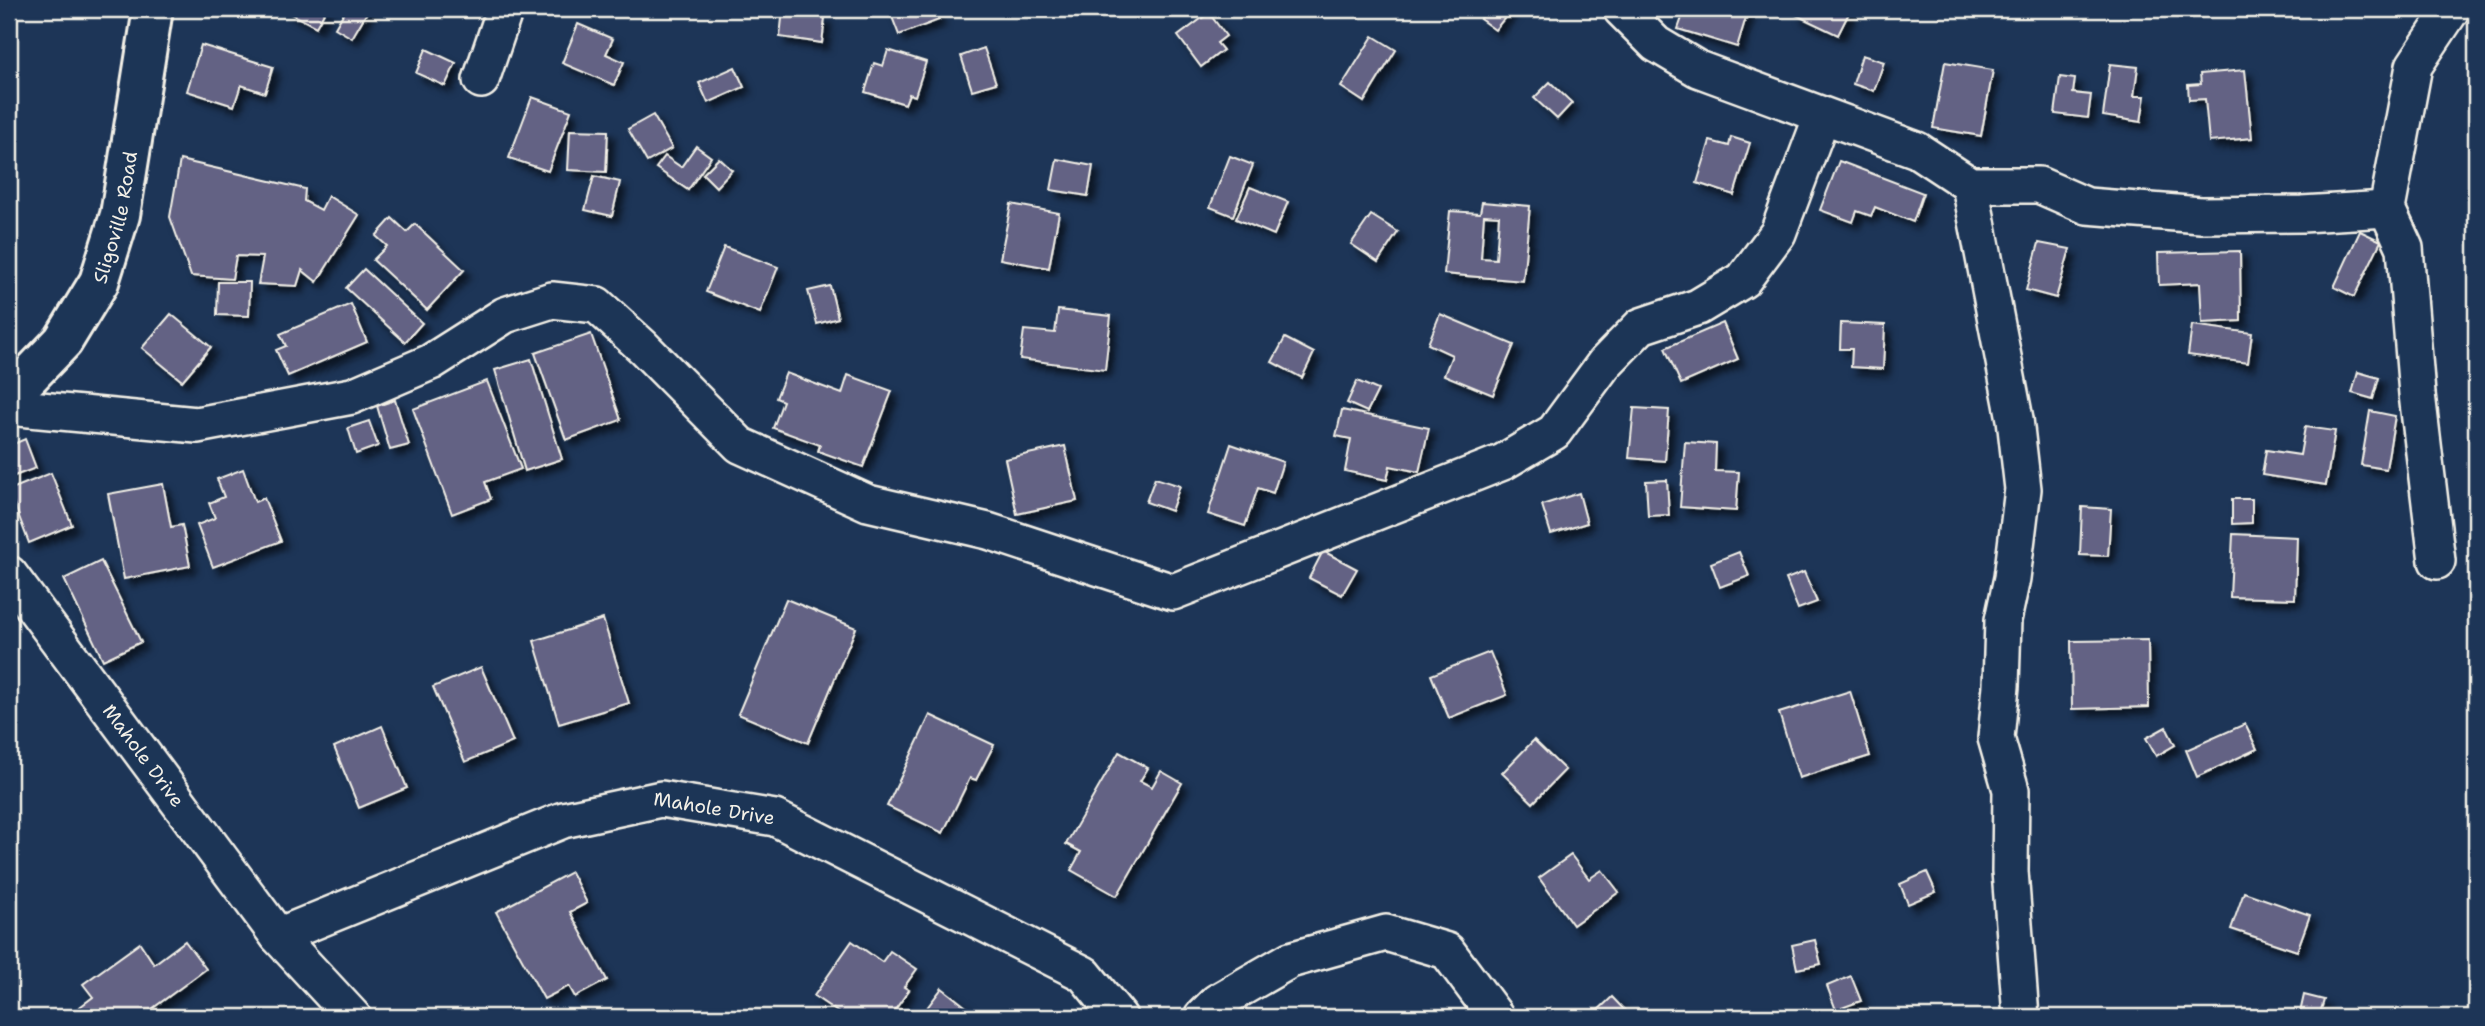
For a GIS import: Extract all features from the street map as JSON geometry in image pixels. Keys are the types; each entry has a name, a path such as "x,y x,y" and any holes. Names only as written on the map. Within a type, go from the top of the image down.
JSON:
{"street":[{"name":"Sligoville Road","path":"9,397 63,341 99,282 120,215 153,9"},
{"path":"481,80 505,9"},
{"path":"1621,9 1656,44 1698,69 1917,150 1970,185 2039,185 2087,206 2201,215 2302,214 2387,209"},
{"path":"2437,561 2417,394 2405,248 2387,209 2414,66 2452,9"},
{"path":"9,407 197,425 352,396 431,362 505,315 552,300 597,305 643,346 740,445 868,503 988,531 1173,592 1503,462 1554,432 1604,364 1641,326 1698,307 1743,280 1778,233 1822,116"},
{"path":"1970,185 2015,419 2023,489 2012,578 2003,620 1996,738 2011,790 2010,871 2021,1017"},
{"name":"Mahole Drive","path":"9,574 278,936 353,1017"},
{"name":"Mahole Drive","path":"278,936 563,820 661,799 775,818 1084,974 1119,1017"},
{"path":"1202,1017 1217,1002 1290,960 1386,933 1447,950 1496,1017"}],"building":[{"path":"282,9 326,9 316,27"},
{"path":"346,9 369,9 352,38 335,28"},
{"path":"783,9 803,9 803,15 825,18 822,43 780,37"},
{"path":"889,9 934,9 939,20 899,35"},
{"path":"1489,9 1512,9 1495,30 1480,19"},
{"path":"1685,9 1748,11 1737,47 1678,29"},
{"path":"1799,9 1851,9 1838,35 1796,15"},
{"path":"1209,13 1226,36 1217,43 1223,50 1201,67 1178,36"},
{"path":"578,24 613,39 606,54 624,62 614,85 562,63"},
{"path":"1373,36 1396,50 1364,102 1341,87"},
{"path":"201,45 273,67 265,93 241,85 234,106 187,91"},
{"path":"984,48 996,83 972,90 961,56"},
{"path":"426,49 456,63 445,86 416,73"},
{"path":"888,50 926,62 915,96 909,94 905,104 865,92 874,63 883,66"},
{"path":"1862,55 1884,62 1874,91 1853,84"},
{"path":"1945,62 1993,70 1981,136 1933,128"},
{"path":"2110,64 2138,67 2134,96 2145,96 2141,122 2103,116"},
{"path":"735,67 744,87 708,103 699,83"},
{"path":"2245,70 2252,138 2209,142 2205,99 2189,100 2188,85 2201,84 2200,74"},
{"path":"2060,77 2075,79 2073,93 2091,95 2088,118 2055,114"},
{"path":"1550,82 1572,103 1557,119 1534,98"},
{"path":"532,97 571,111 548,171 509,158"},
{"path":"653,115 672,148 647,162 628,129"},
{"path":"570,130 608,131 606,172 568,170"},
{"path":"1731,137 1750,143 1734,195 1697,183 1710,141 1729,146"},
{"path":"696,146 711,157 688,190 656,168 665,156 681,167"},
{"path":"1230,156 1253,165 1233,216 1210,207"},
{"path":"719,158 732,170 716,187 703,174"},
{"path":"1057,159 1093,166 1088,196 1051,190"},
{"path":"180,160 305,189 304,201 321,210 328,196 359,215 317,282 302,270 297,286 258,284 263,257 236,256 232,279 191,276 170,217"},
{"path":"1839,161 1923,193 1913,222 1875,207 1871,216 1857,211 1853,222 1820,210"},
{"path":"594,176 620,182 612,216 585,210"},
{"path":"1250,187 1288,202 1274,235 1236,219"},
{"path":"1482,202 1530,206 1523,281 1444,274 1450,211 1480,213","holes":["1484,215 1499,216 1496,259 1481,258"]},
{"path":"1011,204 1059,213 1049,268 1000,259"},
{"path":"1371,215 1398,232 1378,262 1351,244"},
{"path":"392,218 407,232 415,224 464,270 427,310 373,260 387,246 376,236"},
{"path":"2360,231 2381,241 2354,297 2334,287"},
{"path":"2039,243 2070,249 2056,298 2026,290"},
{"path":"724,247 778,267 760,313 706,292"},
{"path":"2240,251 2241,321 2202,323 2200,283 2159,285 2158,253"},
{"path":"364,269 422,323 405,342 346,288"},
{"path":"218,282 250,282 249,316 217,315"},
{"path":"830,286 838,318 817,324 808,291"},
{"path":"351,304 367,342 288,376 276,350 286,346 280,334"},
{"path":"1058,310 1111,316 1105,370 1020,359 1024,330 1055,333"},
{"path":"171,314 211,347 182,381 142,348"},
{"path":"1440,314 1514,345 1493,395 1444,375 1452,355 1428,344"},
{"path":"1723,323 1738,359 1681,384 1665,348"},
{"path":"1841,323 1885,325 1883,369 1851,367 1852,349 1840,349"},
{"path":"2192,325 2252,333 2248,363 2188,355"},
{"path":"591,334 621,420 566,440 535,353"},
{"path":"1285,338 1314,353 1302,378 1272,362"},
{"path":"531,359 562,459 525,471 495,370"},
{"path":"2358,372 2379,378 2373,399 2352,393"},
{"path":"786,373 842,394 848,375 892,391 863,467 818,451 820,445 773,428 783,401 776,398"},
{"path":"487,381 521,469 485,482 491,499 452,514 413,409"},
{"path":"1357,381 1378,390 1367,412 1347,403"},
{"path":"395,400 409,445 390,450 377,406"},
{"path":"1634,408 1669,410 1665,461 1629,458"},
{"path":"1342,410 1429,428 1419,472 1390,466 1387,480 1345,471 1351,439 1336,436"},
{"path":"2370,411 2395,416 2386,469 2361,465"},
{"path":"369,421 378,446 356,454 348,428"},
{"path":"2305,427 2335,431 2326,485 2262,475 2266,450 2300,455"},
{"path":"25,439 36,468 9,478 9,446"},
{"path":"1685,442 1716,444 1715,471 1739,472 1736,511 1680,507"},
{"path":"1231,444 1283,462 1273,493 1258,488 1245,526 1208,514"},
{"path":"1065,446 1077,501 1017,514 1005,459"},
{"path":"243,469 255,502 264,498 281,541 213,567 197,525 215,518 209,503 224,497 217,479"},
{"path":"51,473 72,525 29,543 9,490"},
{"path":"1155,478 1180,486 1171,511 1146,502"},
{"path":"1667,480 1669,515 1648,516 1646,481"},
{"path":"163,484 171,527 182,525 190,566 124,579 108,494"},
{"path":"1579,493 1587,523 1551,534 1542,505"},
{"path":"2232,499 2252,499 2252,523 2232,524"},
{"path":"2082,507 2111,509 2108,556 2080,555"},
{"path":"2233,534 2297,537 2295,599 2230,597"},
{"path":"1323,551 1357,569 1342,595 1309,578"},
{"path":"1739,552 1749,576 1720,587 1711,563"},
{"path":"101,561 141,642 103,660 64,579"},
{"path":"1804,572 1817,602 1798,609 1786,579"},
{"path":"786,599 856,628 808,743 738,714"},
{"path":"603,619 629,703 559,724 534,641"},
{"path":"2148,640 2149,707 2072,709 2071,641"},
{"path":"1490,652 1507,695 1449,718 1431,675"},
{"path":"481,667 513,742 465,762 433,687"},
{"path":"1850,691 1870,756 1799,778 1779,713"},
{"path":"930,715 994,745 976,780 970,778 943,833 887,806"},
{"path":"2245,724 2257,749 2197,777 2186,750"},
{"path":"382,726 407,788 359,808 334,747"},
{"path":"2166,727 2175,745 2156,756 2146,738"},
{"path":"1534,740 1565,770 1533,803 1502,773"},
{"path":"1119,752 1148,768 1140,781 1152,787 1161,771 1182,783 1117,896 1071,870 1081,852 1066,844"},
{"path":"1571,855 1589,879 1602,870 1619,892 1573,925 1539,878"},
{"path":"571,872 587,903 570,912 607,980 575,997 569,986 544,999 496,912"},
{"path":"1927,872 1936,892 1908,904 1900,884"},
{"path":"2244,892 2310,915 2297,951 2231,929"},
{"path":"1815,940 1821,964 1797,969 1792,945"},
{"path":"185,941 206,969 141,1017 82,1017 77,1009 93,997 83,984 140,943 154,964"},
{"path":"852,941 882,962 890,951 917,969 904,987 909,990 890,1017 845,1017 814,996"},
{"path":"1851,976 1861,1001 1836,1010 1827,986"},
{"path":"942,988 979,1017 920,1017"},
{"path":"2304,995 2324,1000 2321,1010 2346,1017 2299,1017"},
{"path":"1612,997 1631,1017 1597,1017 1594,1014"}]}
